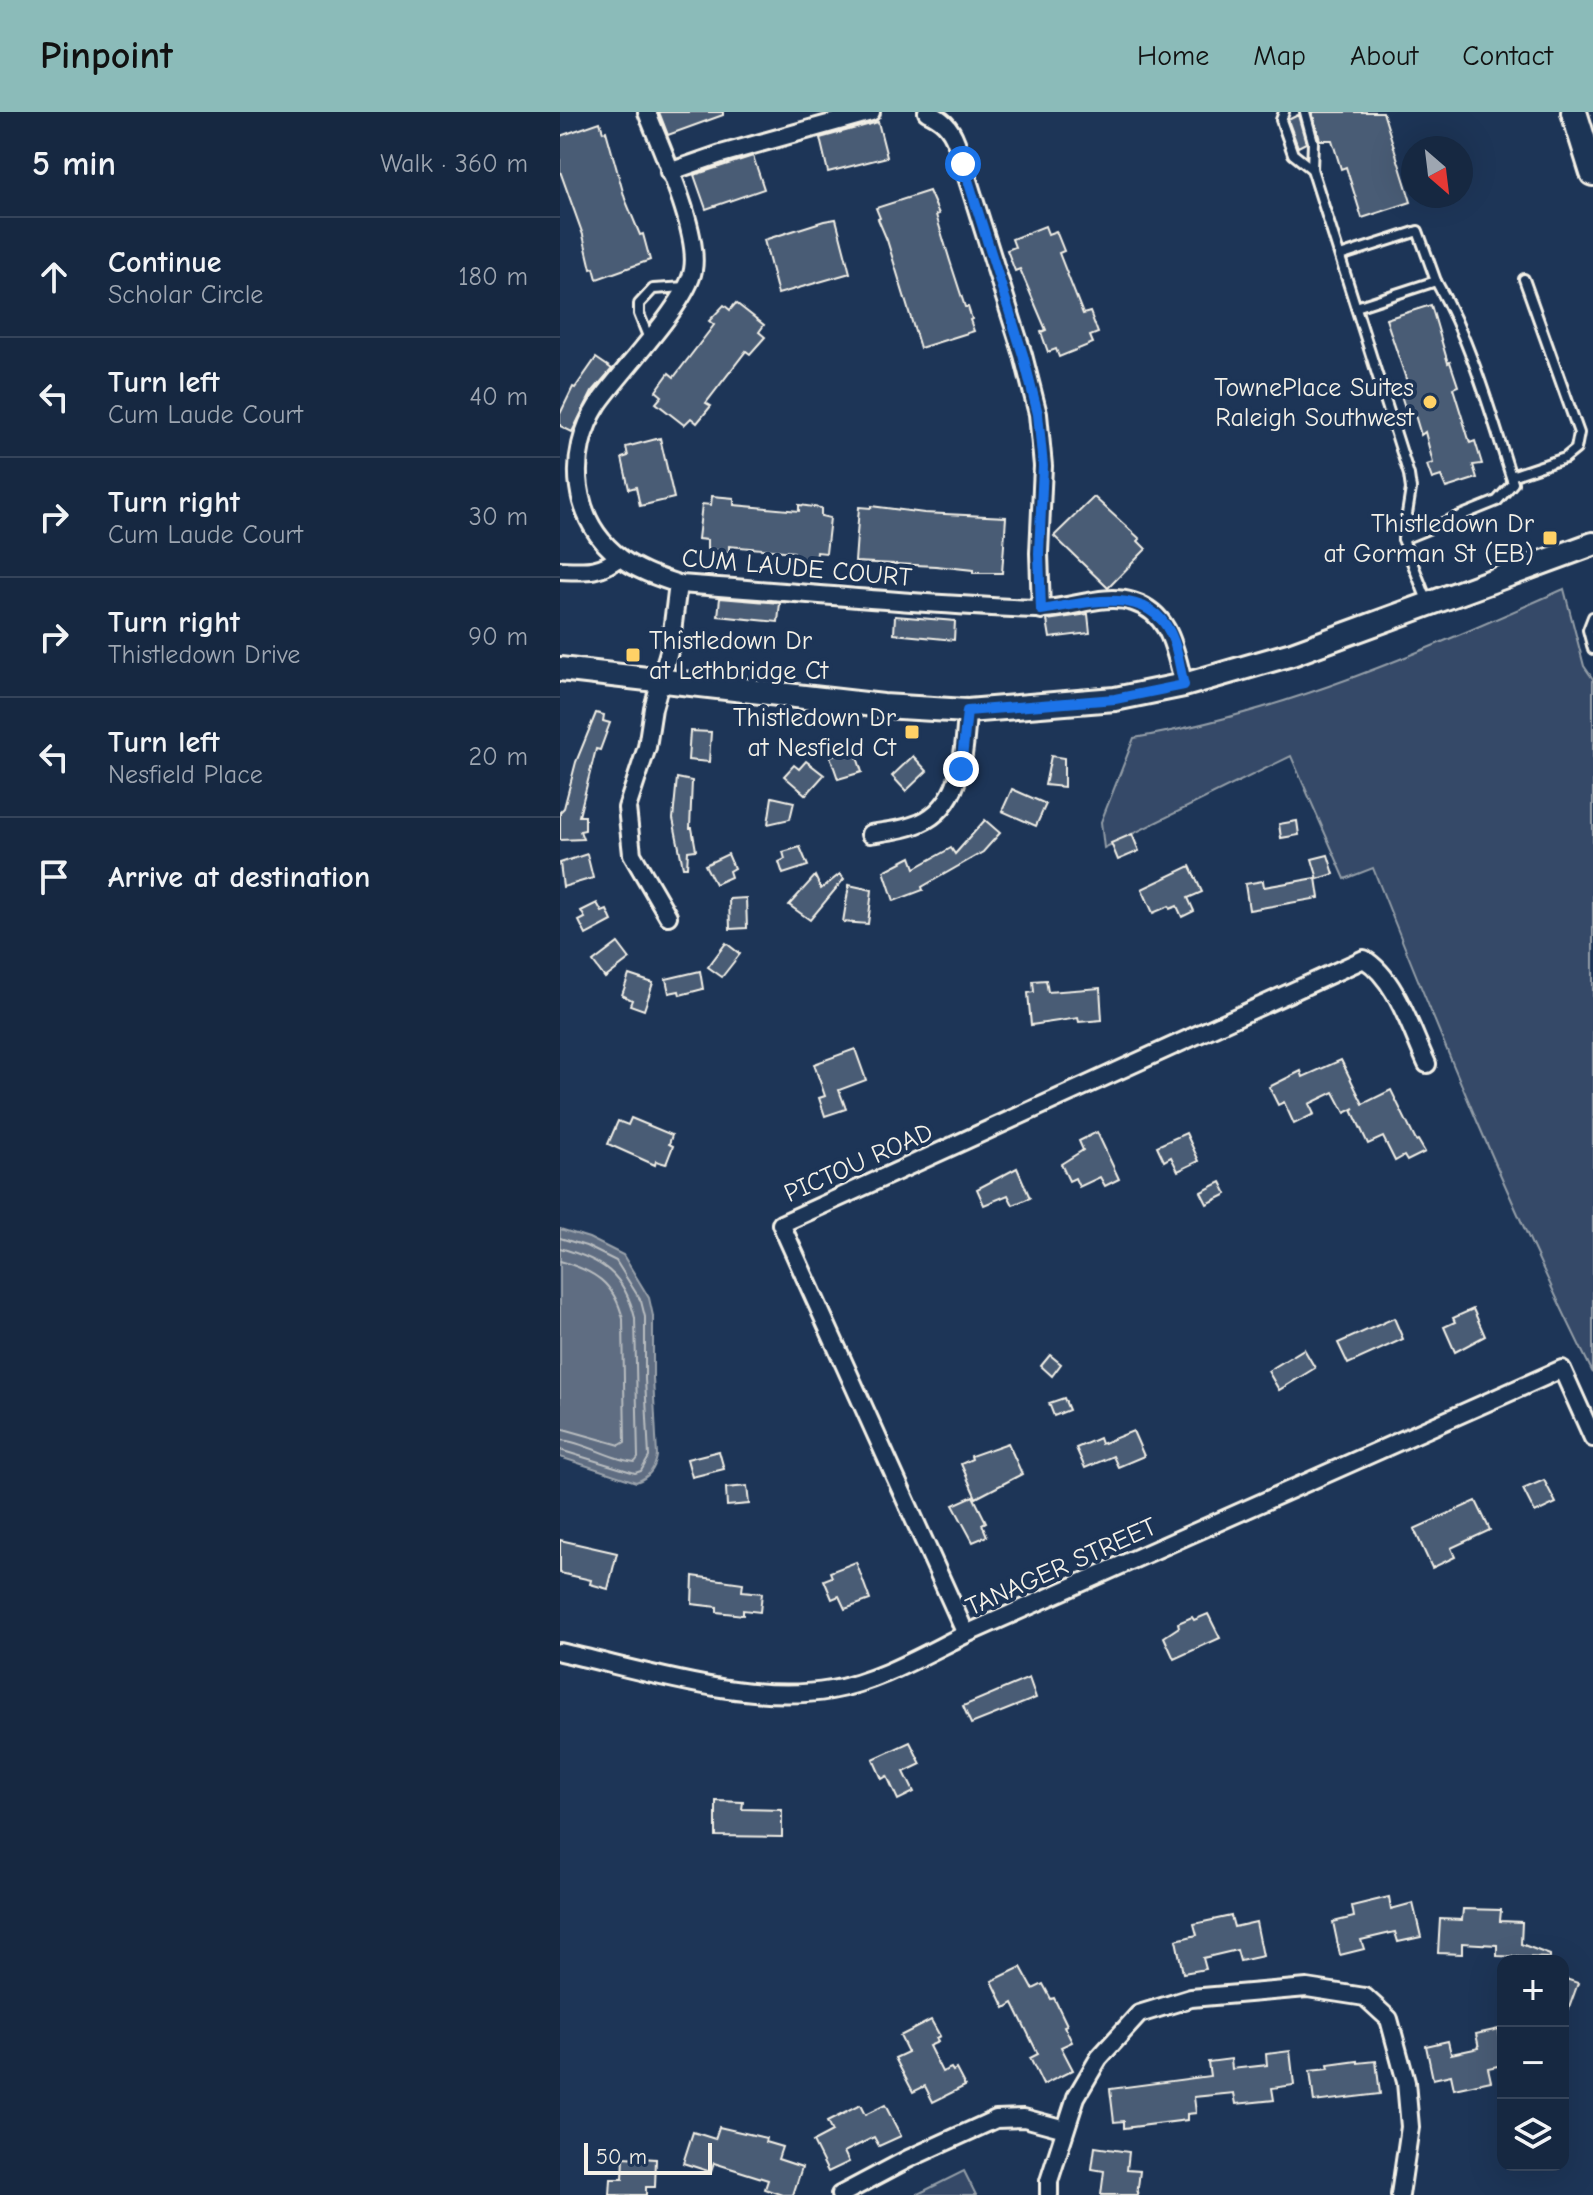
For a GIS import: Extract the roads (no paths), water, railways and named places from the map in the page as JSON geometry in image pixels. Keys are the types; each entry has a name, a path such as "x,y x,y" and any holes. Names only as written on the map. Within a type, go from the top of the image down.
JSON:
{"main road":[{"path":"1574,112 1593,173"},
{"path":"560,669 883,706 967,711 1115,699 1184,685 1292,654 1592,548"}],"street":[{"name":"CUM LAUDE COURT","path":"647,112 691,234 693,270 686,287 609,388 590,418 578,463 579,494 593,528 619,557 646,574 678,584 1041,610 1110,599 1133,602 1162,622 1174,640 1184,685"},
{"path":"669,172 721,154 871,112"},
{"path":"927,112 945,123 956,142 1038,414 1043,466 1039,553 1041,610"},
{"path":"560,498 579,494"},
{"path":"560,570 590,572 607,568 619,557"},
{"path":"668,916 632,854 627,808 647,747 660,680 670,648 678,584"},
{"path":"870,834 901,829 927,820 950,797 961,769 967,711"},
{"name":"PICTOU ROAD","path":"966,1634 781,1224 1364,959 1378,967 1389,982 1427,1064"},
{"name":"TANAGER STREET","path":"560,1652 744,1692 831,1690 868,1680 1562,1369 1593,1438"},
{"path":"1049,2195 1049,2181 1076,2097 1099,2058 1139,2014 1191,1998 1307,1988 1365,1997 1389,2019 1406,2082 1410,2127 1400,2195"},
{"path":"840,2195 908,2159 996,2119 1024,2118 1065,2129"}],"lane":[{"path":"1284,112 1281,120 1293,154 1312,169"},
{"path":"1305,112 1313,142 1312,169 1409,475 1411,489 1403,539 1429,604"},
{"path":"1340,256 1418,231 1436,281 1480,377 1513,483 1497,501 1403,539"},
{"path":"1511,476 1565,458 1576,449 1579,433 1524,279"},
{"path":"1356,307 1436,281"},
{"path":"649,339 639,314 639,304 653,289 686,287"},
{"path":"1593,617 1588,630 1593,649"}],"water":[{"path":"560,1229 589,1238 623,1255 649,1298 653,1316 657,1456 650,1472 636,1482 560,1457"}],"place":[{"name":"TownePlace Suites Raleigh Southwest","path":"1430,402"},
{"name":"Thistledown Dr at Gorman St (EB)","path":"1550,538"},
{"name":"Thistledown Dr at Lethbridge Ct","path":"633,655"},
{"name":"Thistledown Dr at Nesfield Ct","path":"912,732"}]}
